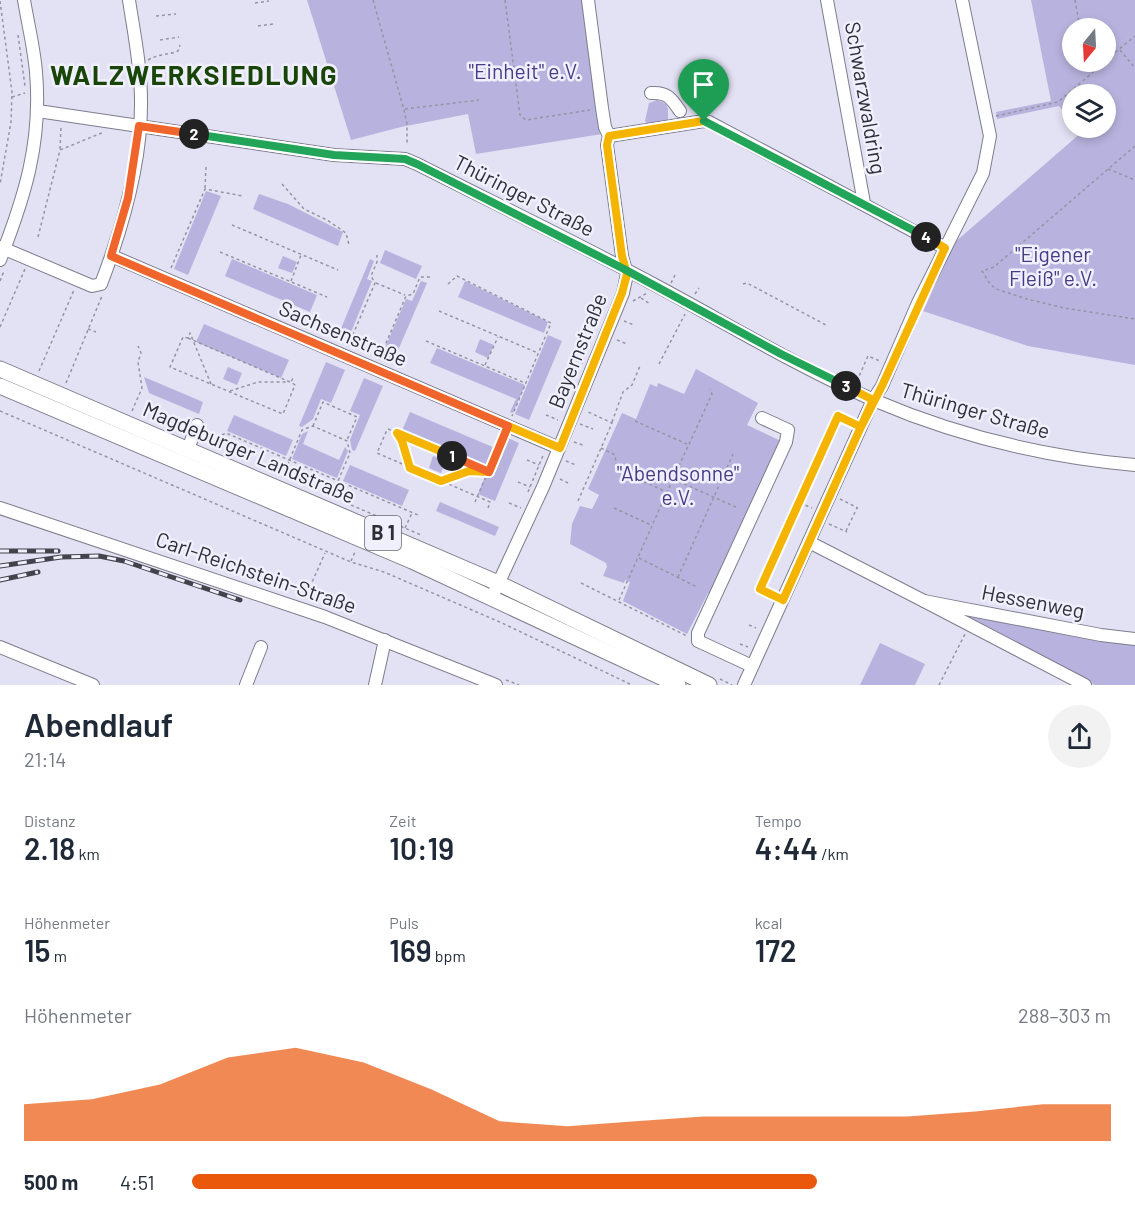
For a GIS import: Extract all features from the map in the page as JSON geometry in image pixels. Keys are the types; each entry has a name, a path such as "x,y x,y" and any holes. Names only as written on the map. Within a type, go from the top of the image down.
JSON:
{"main road":[{"name":"Magdeburger Landstraße","path":"0,369 188,449 709,685"},
{"name":"Magdeburger Landstraße","path":"0,386 495,590 678,685"}],"street":[{"path":"24,0 36,71 38,111 31,170 17,217 1,252 29,260 96,286 101,284 128,198 139,126 141,99 129,0"},
{"name":"Bayernstraße","path":"495,590 544,470 560,448 565,420 571,404 622,293 627,274 624,269 607,145 609,136 605,128 588,0"},
{"name":"Schwarzwaldring","path":"827,0 864,203"},
{"path":"744,685 873,400 983,173 990,136 962,0"},
{"path":"651,93 670,96 680,111"},
{"name":"Thüringer Straße","path":"38,111 334,155 405,159 658,286 781,354 873,400 916,417 998,442 1069,457 1135,465"},
{"path":"609,136 704,121 854,201 864,203 945,248"},
{"name":"Sachsenstraße","path":"111,256 560,448"},
{"path":"752,666 699,641 698,633 786,442 788,430 762,418"},
{"path":"188,449 197,425"},
{"name":"Carl-Reichstein-Straße","path":"0,508 295,606 496,685"},
{"name":"Hessenweg","path":"809,542 1085,685"},
{"name":"Hessenweg","path":"924,601 1101,635 1135,639"},
{"path":"375,685 385,640"},
{"path":"0,647 93,685"},
{"path":"246,685 261,647"}],"path":[{"path":"373,0 404,110 407,143"},
{"path":"505,0 520,115 526,120 597,108"},
{"path":"1075,0 1078,18"},
{"path":"0,1 12,92 11,122 0,184"},
{"path":"255,3 269,2"},
{"path":"156,16 176,14"},
{"path":"258,26 273,24"},
{"path":"1116,52 1135,36"},
{"path":"159,40 179,37"},
{"path":"138,66 154,56 178,51 180,45"},
{"path":"1119,50 1135,68"},
{"path":"997,116 1058,102 1093,72"},
{"path":"404,110 479,100"},
{"path":"38,237 60,150 62,115"},
{"path":"60,150 110,131"},
{"path":"1135,146 993,267 982,271 996,289 1064,308 1135,320"},
{"path":"166,279 205,189 206,167"},
{"path":"1108,169 1135,180"},
{"path":"282,183 304,209 327,220 346,233 349,245"},
{"path":"205,189 243,196"},
{"path":"326,215 327,220"},
{"path":"232,225 338,270"},
{"path":"220,252 327,297"},
{"path":"290,282 302,254"},
{"path":"377,255 377,262 371,276 375,283 406,296 412,294 420,277 431,277"},
{"path":"0,327 29,260"},
{"path":"448,284 457,276 551,323 475,502"},
{"path":"39,372 78,280"},
{"path":"345,355 375,283"},
{"path":"743,284 825,325"},
{"path":"66,383 103,292 96,286"},
{"path":"628,304 658,286"},
{"path":"376,369 406,296"},
{"path":"640,297 650,304"},
{"path":"659,364 690,304"},
{"path":"439,311 538,353"},
{"path":"621,320 634,325"},
{"path":"88,329 96,332"},
{"path":"188,338 190,333 211,384"},
{"path":"183,336 188,338 295,385 283,414 170,367 183,336"},
{"path":"485,366 498,336"},
{"path":"614,339 627,344"},
{"path":"426,341 526,383"},
{"path":"132,412 142,388 138,362 141,353 138,346"},
{"path":"853,390 868,356 891,366"},
{"path":"570,358 583,363"},
{"path":"578,501 623,392 632,385 640,366"},
{"path":"291,382 294,376"},
{"path":"562,378 574,382"},
{"path":"224,394 227,391 258,382 291,382"},
{"path":"619,601 712,394 710,389"},
{"path":"554,396 612,423"},
{"path":"137,400 141,401"},
{"path":"313,426 323,402 357,417 347,441 350,453 338,481"},
{"path":"339,409 341,405"},
{"path":"0,411 351,562 384,572 502,623 632,685"},
{"path":"546,415 593,429"},
{"path":"783,600 760,589 838,416 861,427"},
{"path":"635,421 688,445"},
{"path":"283,476 302,430 313,426 347,441"},
{"path":"377,461 379,454 377,453 388,429 489,472"},
{"path":"222,435 226,433 418,514"},
{"path":"397,433 402,441 409,467 405,473"},
{"path":"601,448 615,454 617,470 667,492"},
{"path":"678,577 734,453"},
{"path":"379,454 478,496 490,502 488,508"},
{"path":"527,460 570,484"},
{"path":"392,467 394,461"},
{"path":"441,481 469,471 489,472"},
{"path":"430,481 432,477"},
{"path":"673,479 738,508"},
{"path":"518,482 530,487"},
{"path":"456,495 459,488"},
{"path":"799,503 846,532 857,507 831,495"},
{"path":"509,503 521,508"},
{"path":"614,508 652,525"},
{"path":"405,528 412,512"},
{"path":"847,518 851,520"},
{"path":"351,562 357,547"},
{"path":"305,599 326,551"},
{"path":"638,558 697,587"},
{"path":"580,582 699,641"},
{"path":"939,685 970,625"}],"green space":[{"name":"\"Einheit\" e.V.","path":"307,0 591,0 602,134 476,154 468,114 401,127 351,140"},
{"name":"\"Eigener Fleiß\" e.V.","path":"1031,0 1135,0 1135,365 1028,346 923,311 954,243 1075,138 1116,138 1116,84 1062,84 1062,109 1059,106 997,119 996,112 1051,101"},
{"path":"657,100 666,104 668,120 648,124 645,121 649,103"},
{"path":"206,191 221,196 188,275 174,269"},
{"path":"259,194 288,204 343,232 338,246 253,209"},
{"path":"385,250 422,266 416,279 380,263"},
{"path":"283,256 297,262 292,273 278,268"},
{"path":"232,259 317,295 310,312 225,276"},
{"path":"370,259 374,261 367,279 372,281 347,342 337,338"},
{"path":"421,281 427,283 393,362 381,357 406,299 412,301"},
{"path":"465,281 548,322 544,333 458,297"},
{"path":"204,324 289,360 281,378 196,342"},
{"path":"548,335 562,341 529,420 515,414"},
{"path":"480,339 494,345 488,358 475,352"},
{"path":"437,348 525,385 513,413 510,412 516,399 430,363"},
{"path":"326,362 345,370 331,403 321,399 313,419 302,427 299,426"},
{"path":"228,367 242,373 237,385 223,379"},
{"name":"\"Abendsonne\" e.V.","path":"696,369 758,403 747,425 783,442 714,595 708,593 687,634 623,601 630,582 625,580 624,583 603,576 607,567 606,563 570,544 572,524 580,506 592,509 599,495 588,489 622,413 636,419 650,384 657,387 658,383 684,394"},
{"path":"144,377 203,402 199,414 149,393"},
{"path":"364,378 383,386 355,451 352,450 350,440 360,415 350,411"},
{"path":"410,412 495,448 501,435 519,443 495,501 478,494 488,469 401,433"},
{"path":"234,415 293,440 286,456 227,431"},
{"path":"308,431 303,444 339,460 345,447 348,451 337,478 292,459 302,434"},
{"path":"433,456 446,461 441,473 429,468"},
{"path":"350,465 409,490 402,506 343,481"},
{"path":"440,502 499,527 495,536 436,511"},
{"path":"967,612 1135,643 1135,685 1095,685 965,619"},
{"path":"880,643 925,664 915,685 860,685"}],"railway":[{"path":"0,551 58,551"},
{"path":"0,566 61,557 99,556 124,561 240,600"},
{"path":"0,580 38,572"}],"district":[{"name":"WALZWERKSIEDLUNG","path":"194,76"}],"route":[{"path":"704,121 609,136 607,145 624,269 627,274 622,293 560,448 508,426 489,472 469,471 441,481 410,468 402,441 397,433 489,472 508,426 111,256 128,198 139,126 334,155 405,159 417,164 624,269 658,286 781,354 873,400 809,542 783,600 760,589 838,416 861,427 945,248 864,203 854,201 704,121"}]}
